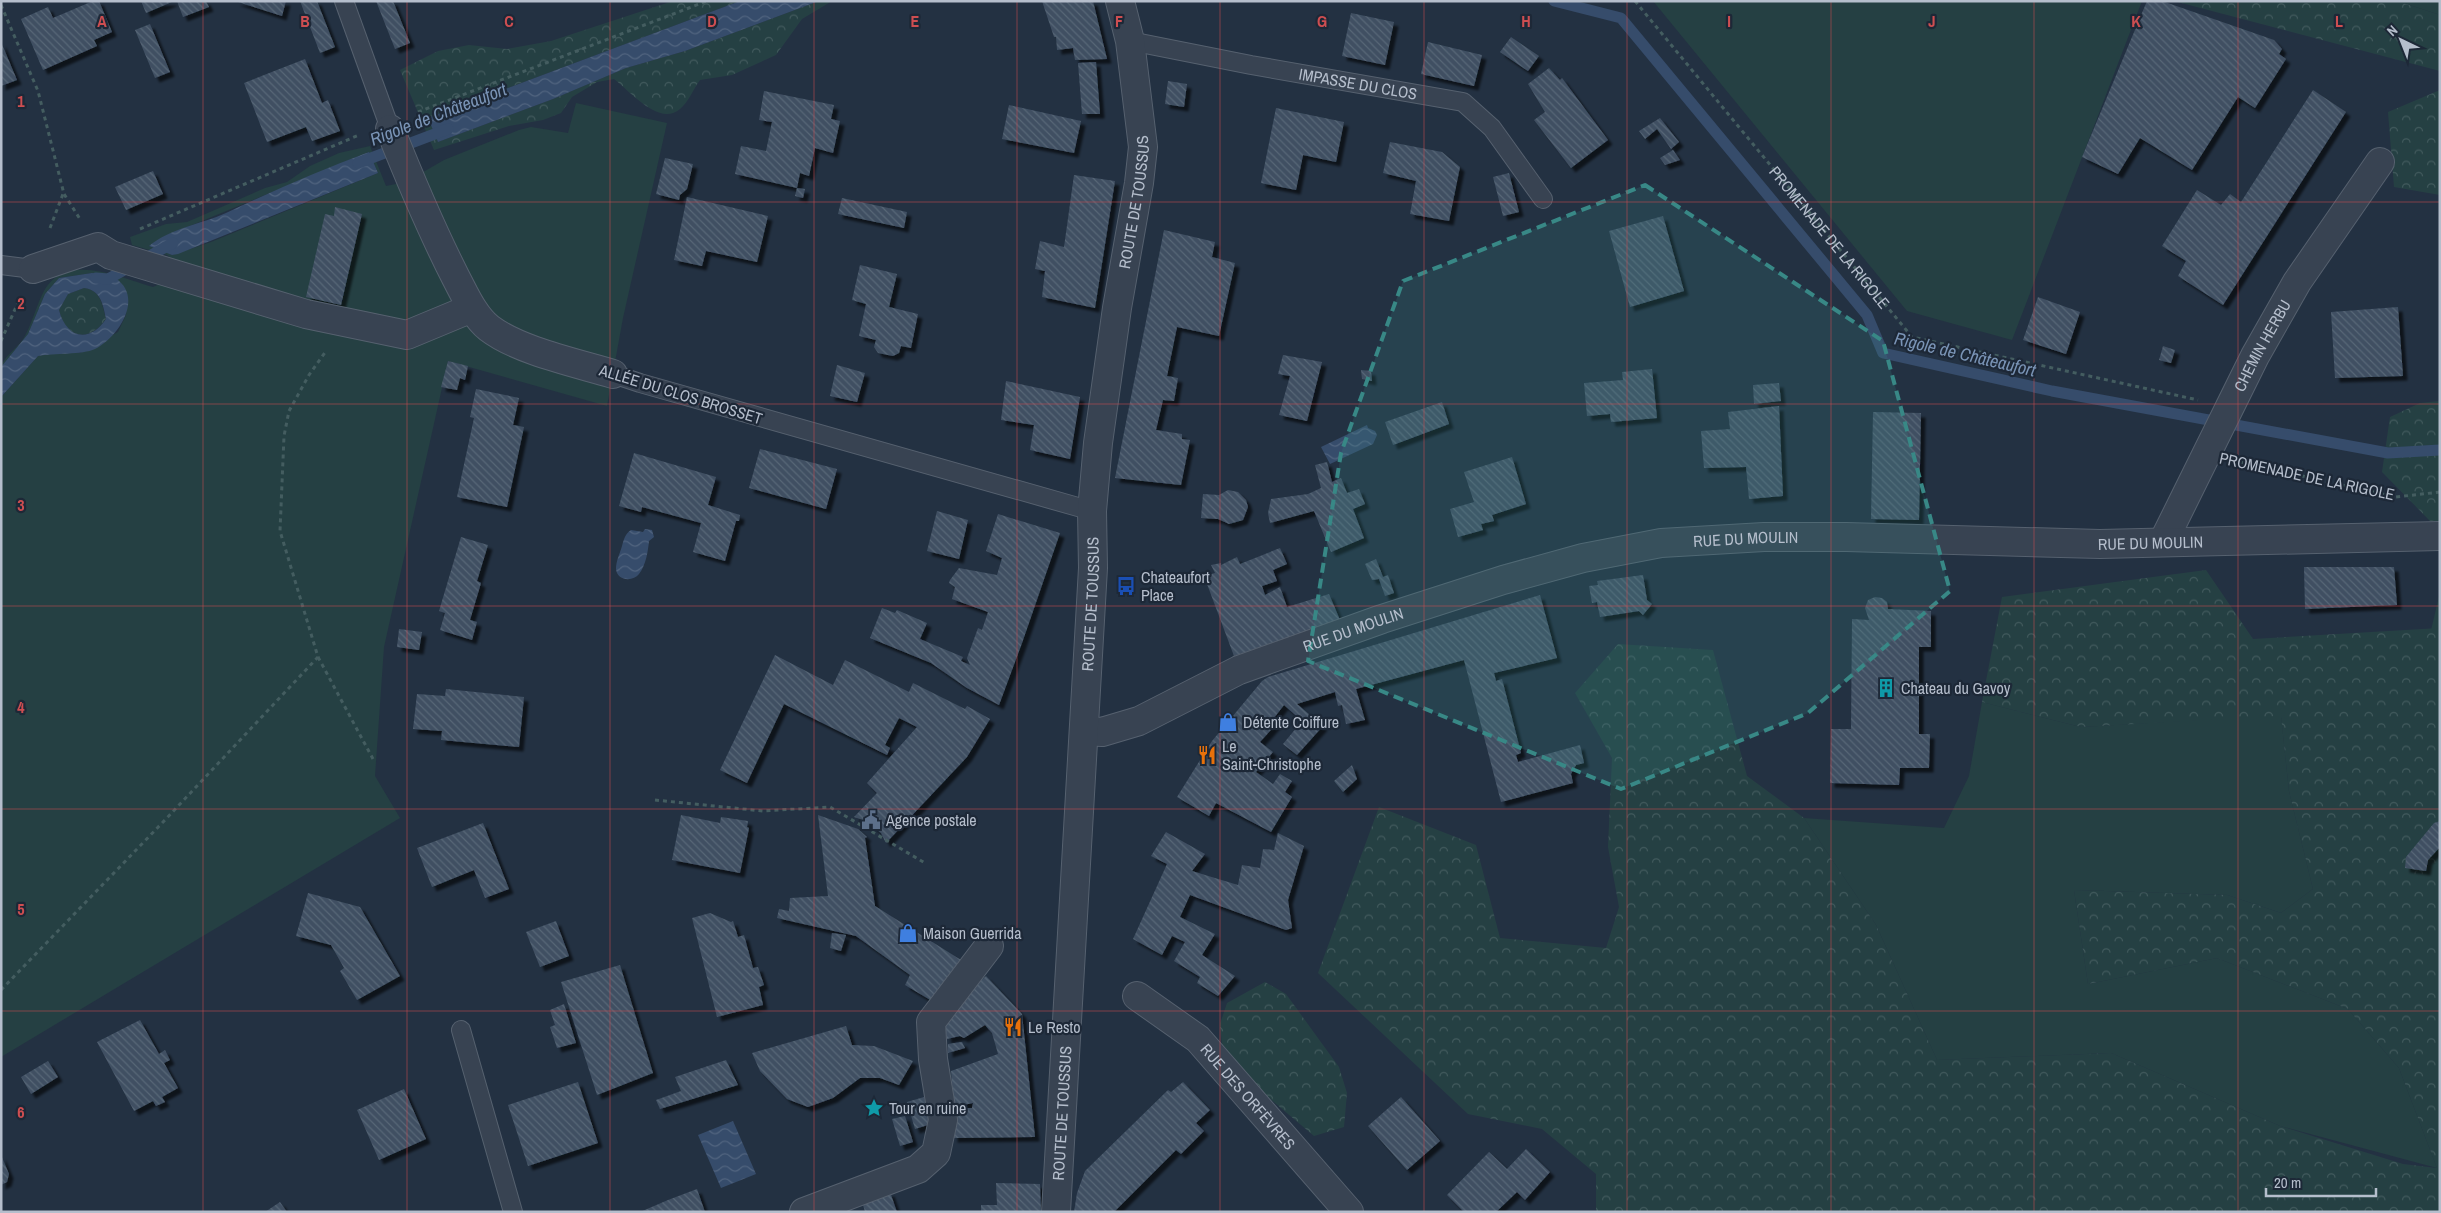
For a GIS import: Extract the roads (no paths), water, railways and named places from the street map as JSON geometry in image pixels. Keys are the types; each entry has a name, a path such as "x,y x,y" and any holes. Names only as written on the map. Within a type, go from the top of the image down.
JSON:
{"street":[{"name":"ROUTE DE TOUSSUS","path":"1056,1212 1084,731 1093,555 1092,511 1098,443 1117,308 1139,183 1143,147 1130,41 1120,1"},
{"name":"ALLÉE DU CLOS BROSSET","path":"389,126 410,179 472,308 489,328 530,350 613,374"},
{"name":"CHEMIN HERBU","path":"2163,542 2255,356 2297,282 2380,162"},
{"path":"33,269 104,251 306,314 407,336 472,308"},
{"name":"RUE DU MOULIN","path":"1084,731 1102,732 1139,721 1239,670 1382,619 1503,580 1583,558 1660,543 1764,537 2100,544 2440,536"},
{"path":"804,1212 918,1169 936,1153 943,1120 933,1059 931,1022 989,946"},
{"name":"RUE DES ORFÈVRES","path":"1137,996 1198,1039 1349,1212"}],"lane":[{"name":"ALLÉE DU CLOS BROSSET","path":"344,1 389,126"},
{"name":"IMPASSE DU CLOS","path":"1130,41 1251,65 1408,90 1464,102 1492,128 1543,199"},
{"path":"1,265 33,269"},
{"name":"ALLÉE DU CLOS BROSSET","path":"613,374 1092,511"},
{"path":"461,1030 513,1212"}],"water":[{"path":"740,1 819,1 685,51 626,68 553,99 438,142 428,118"},
{"path":"369,152 378,173 178,254 172,255 149,246 166,235 226,213 297,181"},
{"path":"92,273 115,278 124,286 128,296 125,316 112,336 95,349 83,352 38,356 1,397 1,367 28,334 45,294 59,278","holes":["84,288 90,289 98,295 106,319 99,327 86,335 72,332 62,319 59,310 68,294"]},
{"path":"1367,425 1377,435 1373,444 1330,464 1321,447"},
{"path":"645,529 652,530 654,537 649,541 643,566 636,577 622,578 617,573 616,566 625,537 631,530 643,532"},
{"path":"733,1121 756,1174 721,1188 698,1135"}],"waterway":[{"name":"Rigole de Châteaufort","path":"1554,1 1621,18 1867,315 1883,353 2052,391 2388,453 2440,450"},
{"name":"Rigole de Châteaufort","path":"358,163 448,129"},
{"name":"Rigole de Châteaufort","path":"96,278 108,279 173,243"}],"place":[{"name":"Chateaufort Place","path":"1126,586"},
{"name":"Chateau du Gavoy","path":"1886,688"},
{"name":"Détente Coiffure","path":"1228,722"},
{"name":"Le Saint-Christophe","path":"1207,755"},
{"name":"Agence postale","path":"871,820"},
{"name":"Maison Guerrida","path":"908,933"},
{"name":"Le Resto","path":"1013,1027"},
{"name":"Tour en ruine","path":"874,1108"}]}
